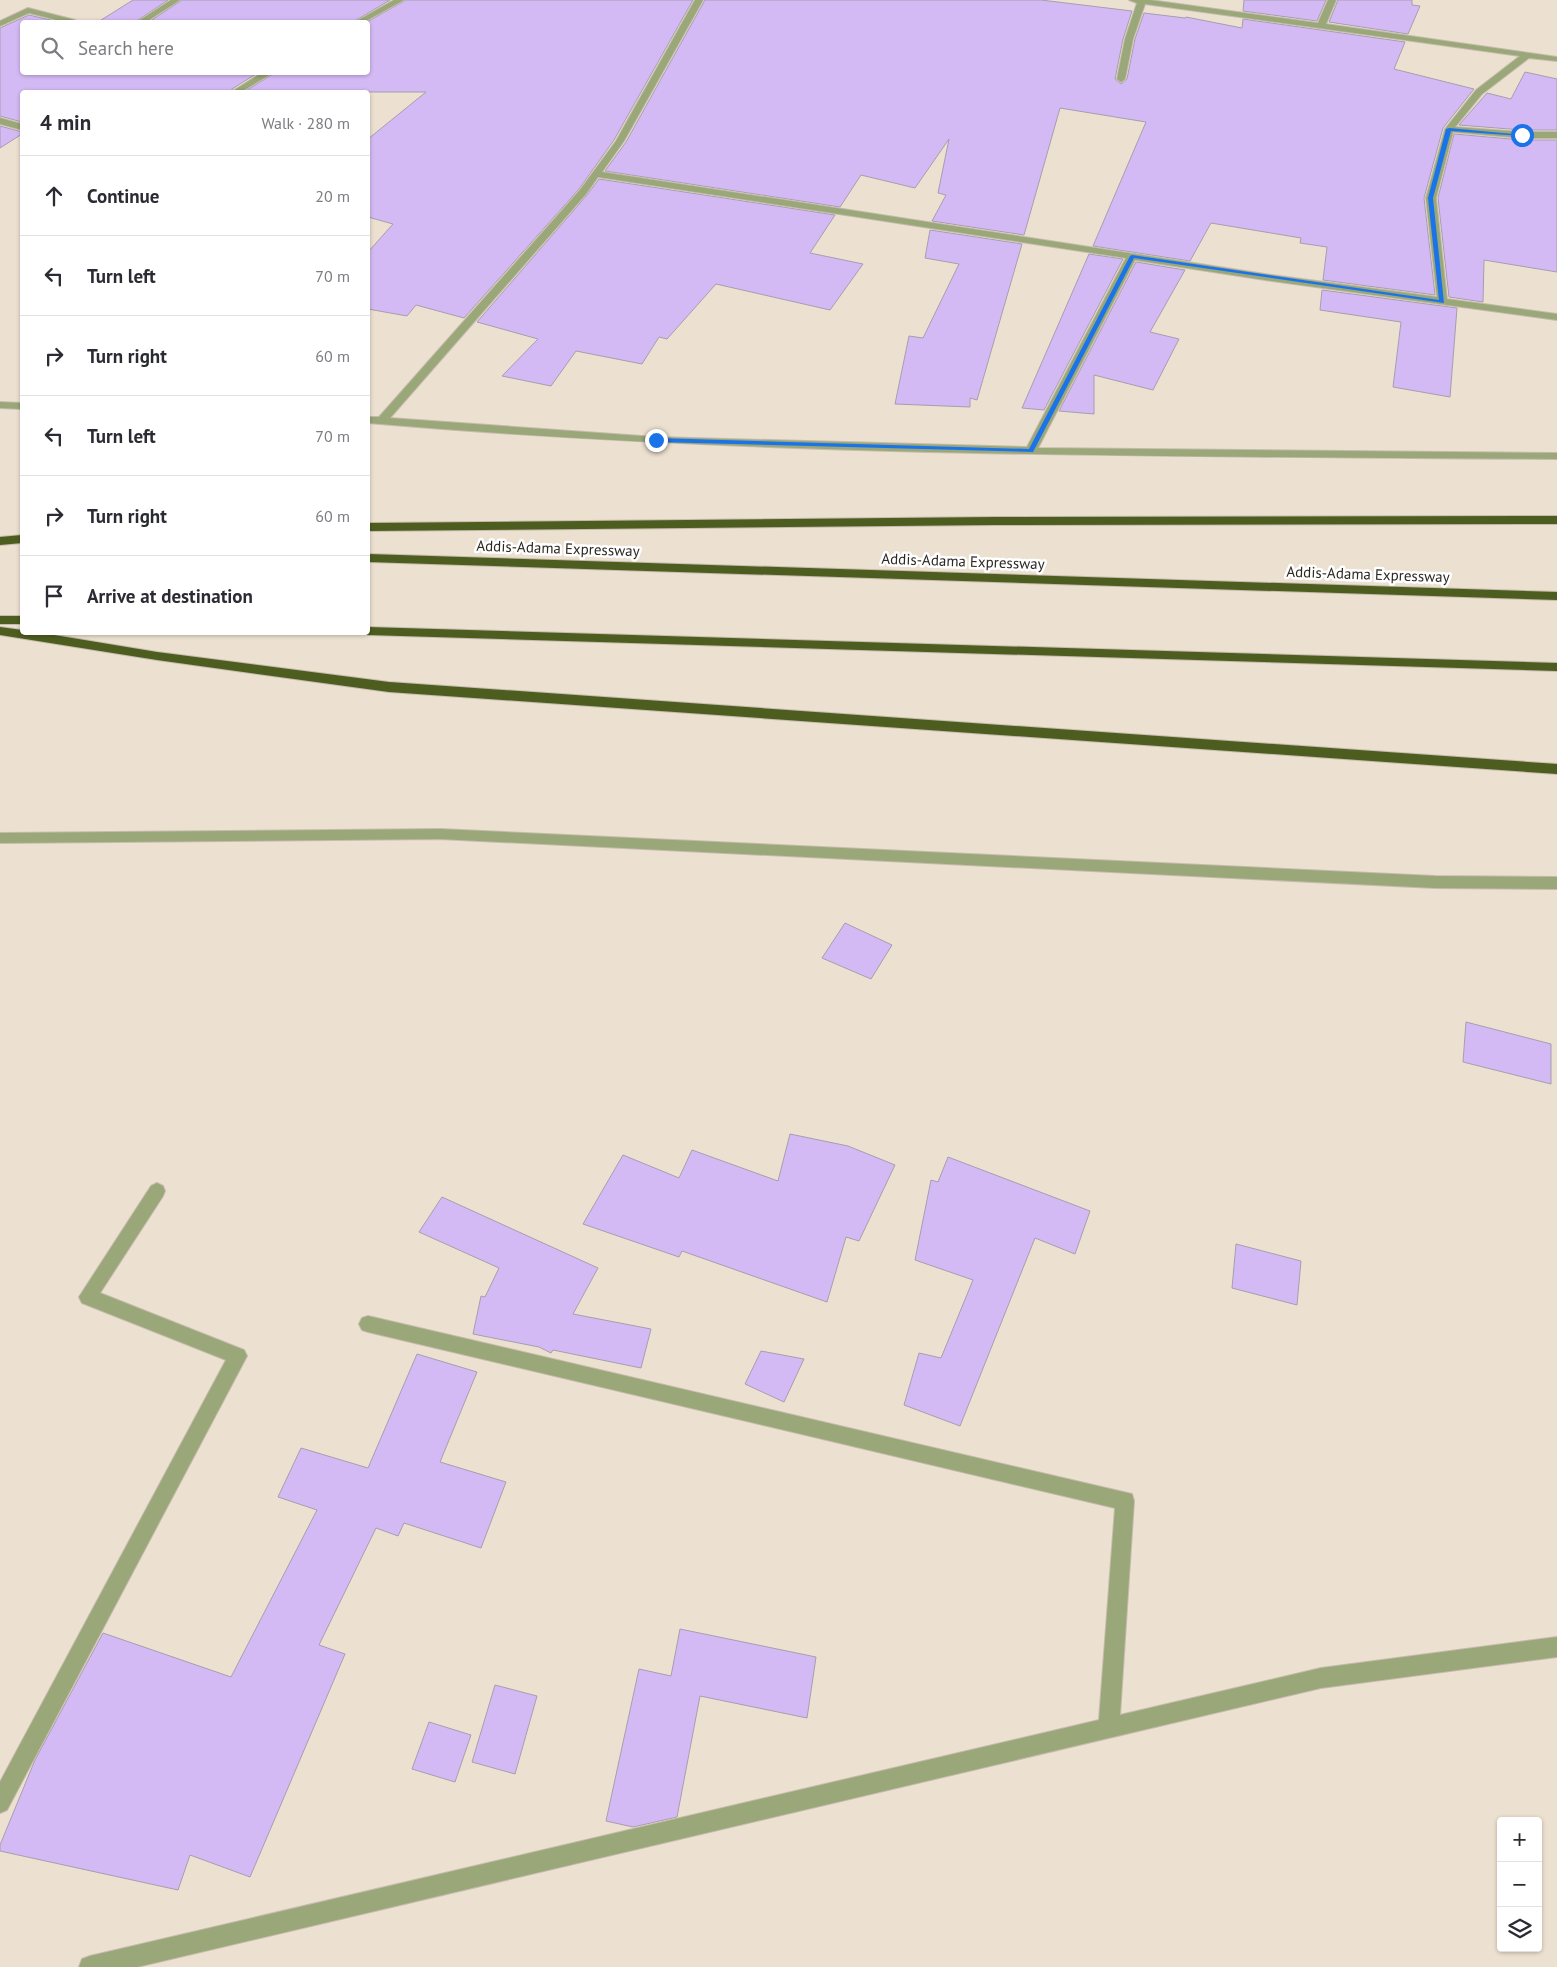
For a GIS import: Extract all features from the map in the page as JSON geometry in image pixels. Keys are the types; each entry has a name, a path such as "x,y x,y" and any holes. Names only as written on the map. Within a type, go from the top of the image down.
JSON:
{"highway":[{"path":"370,527 994,521 1557,520"},
{"path":"0,541 20,540"},
{"path":"0,546 20,547"},
{"name":"Addis-Adama Expressway","path":"370,558 1557,596"},
{"path":"0,620 20,620"},
{"path":"0,631 20,634"},
{"path":"370,631 1557,667"},
{"path":"25,635 158,656 389,687 1557,769"}],"street":[{"path":"144,20 176,0"},
{"path":"364,20 400,0"},
{"path":"382,421 583,192 620,141 700,0"},
{"path":"1321,27 1332,0"},
{"path":"1122,79 1138,1 1526,56 1557,58"},
{"path":"0,24 28,10 65,20"},
{"path":"1442,302 1431,198 1449,129 1479,92 1526,56"},
{"path":"239,90 265,75"},
{"path":"0,121 20,126"},
{"path":"1449,129 1522,135 1557,135"},
{"path":"596,174 1132,256 1557,317"},
{"path":"1031,451 1132,256"},
{"path":"0,405 20,406"},
{"path":"370,420 656,440 1031,451 1557,456"},
{"path":"0,838 440,834 1435,882 1557,883"},
{"path":"0,1803 238,1356 88,1298 157,1191"},
{"path":"368,1324 1125,1501 1109,1728"},
{"path":"90,1967 1321,1678 1557,1647"}],"building":[{"path":"133,0 168,0 138,20 101,20"},
{"path":"182,0 390,0 356,20 152,20"},
{"path":"406,0 693,0 614,140 579,189 464,318 416,305 407,316 370,309 370,250 393,224 370,218 370,137 426,92 247,90 271,75 370,75 370,20"},
{"path":"705,0 1041,0 1132,11 1123,39 1115,79 1121,84 1127,79 1135,39 1144,13 1186,17 1242,28 1243,19 1405,42 1394,69 1474,89 1443,128 1424,198 1435,295 1323,280 1327,247 1300,243 1301,238 1211,223 1190,261 1093,246 1146,122 1060,108 1024,235 932,221 946,195 938,193 949,139 915,188 861,175 840,207 605,171 626,142"},
{"path":"1244,0 1326,0 1317,21 1243,11"},
{"path":"1338,0 1412,0 1412,5 1420,6 1408,34 1329,22"},
{"path":"29,15 50,20 20,20 20,75 254,75 232,90 20,90 20,121 0,116 0,28"},
{"path":"1525,72 1557,79 1557,130 1522,130 1459,125 1487,93 1511,99"},
{"path":"0,126 20,131 20,135 0,148"},
{"path":"1454,134 1522,140 1557,140 1557,272 1484,260 1483,302 1449,297 1438,198"},
{"path":"599,179 835,215 810,253 863,264 830,310 716,284 667,339 659,337 642,364 576,351 551,386 502,376 538,339 477,322"},
{"path":"930,230 1022,244 977,400 970,398 970,407 895,404 909,336 923,338 959,264 925,258"},
{"path":"1089,254 1123,259 1044,410 1022,408"},
{"path":"1136,262 1185,270 1150,332 1179,339 1153,390 1094,375 1094,414 1059,411"},
{"path":"1322,290 1457,308 1450,397 1393,387 1401,322 1320,310"},
{"path":"845,923 892,945 871,979 822,958"},
{"path":"1466,1022 1551,1044 1551,1084 1463,1062"},
{"path":"790,1134 848,1146 895,1165 859,1241 846,1237 827,1302 682,1251 679,1257 583,1224 623,1155 679,1178 692,1150 778,1181"},
{"path":"948,1157 1090,1211 1075,1254 1035,1238 960,1426 904,1405 919,1353 941,1358 973,1280 915,1260 931,1180 938,1182"},
{"path":"442,1197 598,1268 573,1314 651,1329 641,1368 553,1350 551,1353 539,1347 473,1334 481,1296 485,1297 499,1268 419,1232"},
{"path":"1236,1244 1301,1261 1297,1305 1232,1288"},
{"path":"761,1351 804,1359 784,1402 745,1384"},
{"path":"417,1354 477,1372 440,1462 506,1482 481,1548 404,1523 398,1536 376,1528 319,1645 345,1654 250,1877 190,1855 178,1890 0,1851 0,1845 35,1760 103,1633 231,1677 317,1510 278,1497 301,1448 368,1468"},
{"path":"680,1629 816,1657 807,1718 700,1696 677,1817 633,1827 606,1821 639,1669 671,1676"},
{"path":"495,1685 537,1696 515,1774 472,1762"},
{"path":"429,1722 471,1735 455,1782 412,1769"}],"route":[{"path":"656,440 1031,451 1132,256 1442,302 1431,198 1449,129 1522,135"}]}
